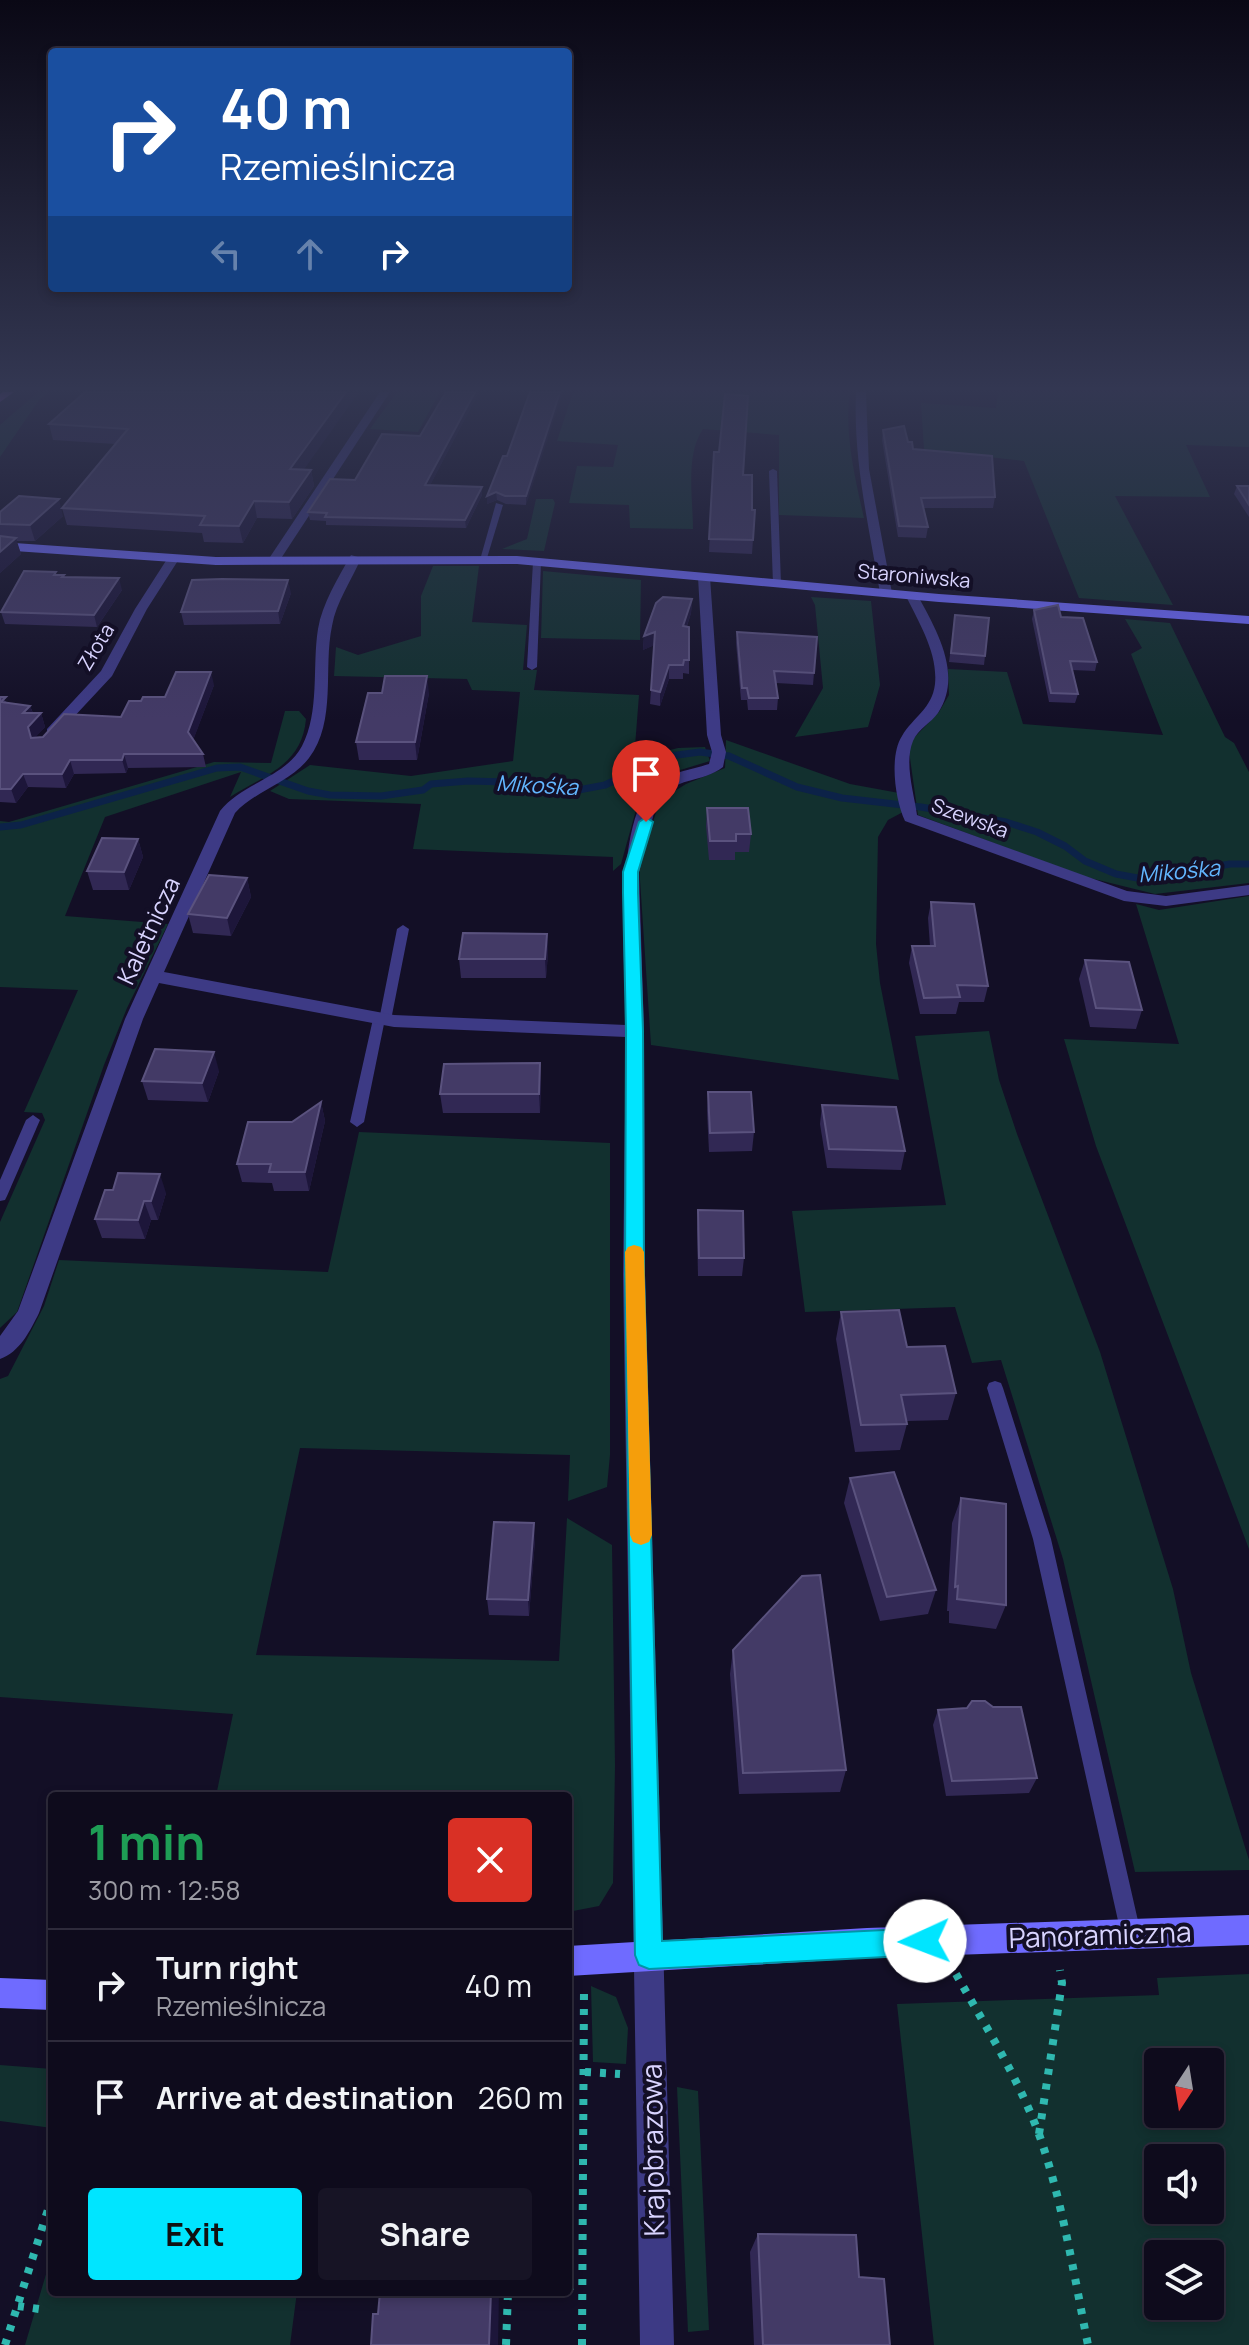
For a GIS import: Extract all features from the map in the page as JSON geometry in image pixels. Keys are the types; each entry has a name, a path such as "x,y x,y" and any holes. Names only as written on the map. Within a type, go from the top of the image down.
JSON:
{"street":[{"path":"274,560 313,501"},
{"path":"868,501 886,593"},
{"name":"Staroniwska","path":"0,546 173,559 483,558 912,596 1249,620"},
{"name":"Kaletnicza","path":"0,1350 15,1336 28,1313 134,1019 228,811 243,794 296,763 312,741 326,621 355,558"},
{"name":"Złota","path":"40,745 107,673 141,609 173,559"},
{"name":"Krajobrazowa","path":"657,2345 634,1275 635,1031 631,872 649,801 669,781 716,767 719,756 714,735 704,577"},
{"name":"Szewska","path":"912,596 933,638 942,673 937,703 908,735 904,747 910,818 1124,896 1166,901 1249,890"},
{"path":"154,976 382,1019 635,1031"},
{"name":"Panoramiczna","path":"576,1960 867,1943 1249,1930"},
{"path":"0,1993 48,1995"}],"lane":[{"path":"774,501 777,584"},
{"path":"483,558 499,505"},
{"path":"532,667 537,562"},
{"path":"357,1122 403,929"},
{"path":"0,1196 33,1120"},
{"path":"995,1388 1042,1539 1131,1934"}],"path":[{"path":"576,1960 582,2345"},
{"path":"1039,2135 1060,1996 1060,1970"},
{"path":"956,1974 1013,2075 1039,2135 1059,2200 1088,2345"},
{"path":"5,2345 48,2210"},
{"path":"572,2286 583,2286"},
{"path":"506,2345 508,2296"},
{"path":"18,2306 39,2309"}],"green space":[{"path":"535,501 554,501 544,551 502,549 527,539"},
{"path":"692,501 693,529 630,528 629,505 569,503"},
{"path":"779,501 860,501 864,518 779,515"},
{"path":"1040,501 1118,501 1173,605 1079,598"},
{"path":"433,566 479,566 472,622 527,625 523,670 537,670 534,690 639,695 634,759 678,748 705,747 710,761 644,781 621,864 613,871 613,857 413,849 421,804 289,799 270,791 310,765 411,776 513,761 520,692 472,690 467,679 334,676 336,647 358,655 421,636 421,596"},
{"path":"543,571 641,580 640,640 541,638"},
{"path":"811,597 871,601 880,685 868,727 795,737 823,688 815,605"},
{"path":"1125,619 1170,623 1225,737 1234,743 1249,772 1249,883 1155,894 1086,877 918,815 908,744 939,712 949,695 948,669 1007,672 1023,724 1163,735 1131,654 1142,648"},
{"path":"285,711 299,711 306,719 303,735 289,759 268,775 230,797 241,772 105,817 65,916 168,924 127,1008 104,1065 17,1312 0,1328 0,1222 45,1120 42,1113 24,1112 78,990 0,987 0,821 9,822 214,762 271,763"},
{"path":"726,740 850,784 899,793 903,812 888,820 878,837 876,944 880,983 899,1080 651,1045 639,865 660,800 686,784 725,768"},
{"path":"1249,896 1249,1549 1096,1146 1064,1039 1179,1044 1136,904 1159,910"},
{"path":"989,1031 999,1080 1017,1134 1100,1352 1173,1589 1191,1673 1249,1860 1249,1870 1135,1872 1063,1559 1001,1360 972,1363 955,1307 805,1312 792,1211 946,1205 915,1036"},
{"path":"359,1132 610,1143 610,1455 607,1487 568,1501 570,1455 300,1448 256,1655 559,1661 567,1518 612,1545 613,1883 599,1906 572,1911 572,1792 217,1792 233,1714 0,1697 0,1379 8,1376 44,1306 59,1260 328,1272"},
{"path":"1249,1974 1249,2345 934,2345 897,2004 1159,1995 1157,1978"},
{"path":"591,1986 616,1997 628,2028 626,2064 593,2062"},
{"path":"0,2065 48,2069 48,2127 0,2121"},
{"path":"677,2087 698,2091 709,2330 688,2332"},
{"path":"48,2267 48,2296 296,2296 290,2345 25,2345"}],"building":[{"path":"13,501 56,501 30,525 0,524 0,512"},
{"path":"67,501 254,501 239,526 200,525 205,516 62,508"},
{"path":"315,501 475,501 465,520 325,517 327,513 308,512"},
{"path":"711,501 752,501 752,510 755,510 753,540 709,539"},
{"path":"895,501 922,501 928,527 899,526"},
{"path":"0,536 16,538 0,552"},
{"path":"24,571 56,572 54,575 64,575 62,577 119,578 94,615 1,612"},
{"path":"192,580 288,580 278,611 181,612"},
{"path":"663,597 692,599 683,626 689,627 689,660 684,660 683,665 669,665 660,692 651,690 655,632 644,636 656,603"},
{"path":"1058,605 1061,617 1083,618 1097,662 1070,661 1078,694 1051,693 1034,610"},
{"path":"955,615 989,618 985,656 951,653"},
{"path":"737,632 817,637 814,673 774,671 778,698 749,698 747,688 742,688"},
{"path":"176,672 211,672 188,732 203,754 124,754 122,760 70,760 62,774 23,774 11,789 0,789 0,697 6,697 1,702 30,706 23,713 41,713 28,727 31,738 43,737 64,714 121,717 129,701 141,701 143,697 165,697"},
{"path":"385,676 427,676 415,742 356,742 368,693 382,693"},
{"path":"707,808 748,808 751,834 736,834 736,841 710,841"},
{"path":"102,838 138,839 124,872 87,871"},
{"path":"209,875 247,878 227,918 188,914"},
{"path":"931,902 974,904 988,986 957,985 960,997 924,998 912,946 935,946"},
{"path":"463,933 547,934 545,959 459,959"},
{"path":"1085,960 1129,962 1142,1010 1096,1008"},
{"path":"155,1049 214,1052 202,1083 142,1081"},
{"path":"540,1063 539,1094 440,1094 444,1064"},
{"path":"708,1092 751,1092 754,1132 710,1133"},
{"path":"321,1102 305,1172 269,1172 271,1164 237,1164 248,1122 292,1122"},
{"path":"822,1105 896,1107 905,1151 829,1149"},
{"path":"118,1173 160,1174 151,1201 144,1201 138,1220 95,1219 105,1190 113,1190"},
{"path":"698,1210 743,1211 744,1258 699,1258"},
{"path":"899,1310 907,1347 945,1346 956,1393 901,1395 907,1424 861,1425 841,1312"},
{"path":"894,1472 936,1590 887,1597 850,1478"},
{"path":"961,1498 1006,1504 1006,1605 957,1599 958,1586 955,1587"},
{"path":"494,1522 534,1523 528,1600 487,1599"},
{"path":"820,1575 846,1770 743,1773 733,1650 802,1576"},
{"path":"972,1701 985,1701 993,1707 1021,1707 1037,1778 952,1781 938,1710 967,1708"},
{"path":"758,2234 856,2235 859,2277 884,2279 890,2345 763,2345"},
{"path":"380,2296 491,2296 489,2345 371,2345 373,2314 378,2314"}],"waterway":[{"name":"Mikośka","path":"0,827 21,825 217,768 240,767 308,791 330,795 381,796 423,790 431,784 468,781 515,782 573,791 605,785 662,757 700,752 729,756 797,787 842,798 921,807 1006,822 1037,832 1065,846 1085,861 1116,874 1143,879 1230,864 1249,864"}],"slow traffic":[{"path":"634,1252 641,1535"}],"route":[{"path":"646,822 631,872 631,893 635,1031 634,1275 649,1955 925,1941"}]}
